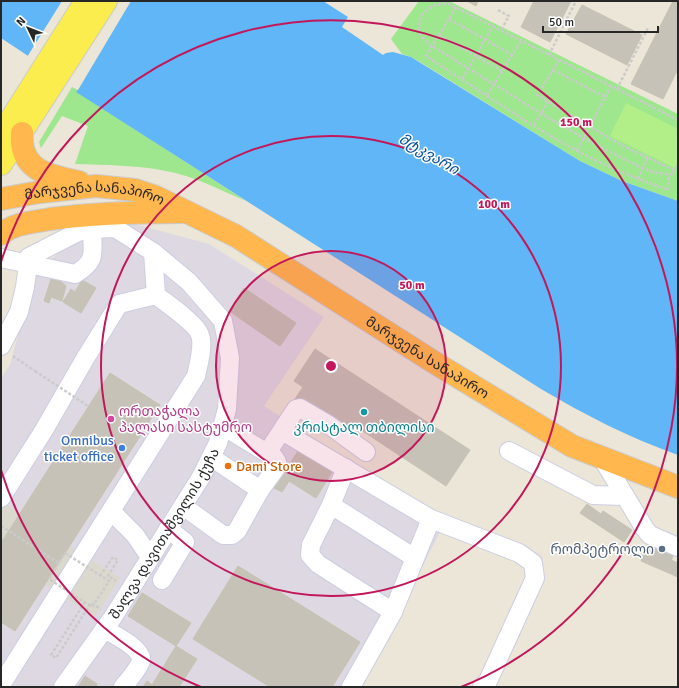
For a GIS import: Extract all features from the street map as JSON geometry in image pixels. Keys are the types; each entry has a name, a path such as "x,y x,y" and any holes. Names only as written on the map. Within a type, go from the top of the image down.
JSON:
{"highway":[{"path":"11,134 31,164 40,171 56,177 96,186"},
{"name":"მარჯვენა სანაპირო","path":"1,199 40,192 96,186 135,190 156,197 236,236 432,361 572,446 678,487"},
{"name":"მარჯვენა სანაპირო","path":"3,230 24,223 92,222 121,212 186,212"}],"main road":[{"path":"50,73 86,1"},
{"path":"1,164 11,134 50,73 106,1"}],"street":[{"name":"შალვა დავითაშვილის ქუჩა","path":"64,687 109,623 201,477 218,443 227,409 230,358 223,321 190,282 150,250 115,228 92,222"},
{"path":"4,349 19,312 25,287 29,257 78,232 92,222"},
{"path":"1,258 75,274 85,269 92,259 92,222"},
{"path":"1,685 196,376 201,353 200,335 189,322 156,295 150,250"},
{"path":"1,498 44,430 86,357 119,304 156,295"},
{"path":"268,453 296,409 300,408 329,425 366,452"},
{"path":"183,506 223,536 232,536 237,531 260,490 276,468 277,462 274,457 223,426"},
{"path":"282,431 431,518 519,553 533,563 536,578 488,681 482,687"},
{"path":"509,451 593,495 624,496"},
{"path":"211,456 260,490"},
{"path":"602,458 644,529 650,535 678,547"},
{"path":"346,468 331,505 311,546 310,554 318,564 393,612"},
{"path":"331,505 415,558"},
{"path":"111,511 134,535 150,557"},
{"path":"351,687 393,612 431,518"},
{"path":"162,580 185,542 168,529"},
{"path":"109,623 140,654 141,660 138,666 123,687"}],"path":[{"path":"549,55 576,1"},
{"path":"678,120 449,4 438,2 431,6 423,14 419,24 421,36 432,47 583,138 642,168 673,174 678,166"},
{"path":"456,7 426,56 534,125 577,150 638,179 668,190 669,174"},
{"path":"498,10 509,16 501,30"},
{"path":"449,19 512,55"},
{"path":"462,79 493,26"},
{"path":"617,89 648,28"},
{"path":"439,35 502,71"},
{"path":"487,95 521,41"},
{"path":"559,60 537,95 621,145 676,171"},
{"path":"553,70 605,97"},
{"path":"577,150 611,86"},
{"path":"534,125 548,102"},
{"path":"638,179 648,157"},
{"path":"4,349 88,406"},
{"path":"1,526 59,563"},
{"path":"65,553 109,581 92,607 49,579 59,563 65,553"},
{"path":"100,576 113,557 118,560 108,576 117,582"},
{"path":"84,602 51,655 56,658 91,602 109,623"}],"shaded area":[{"path":"91,222 134,224 209,244 324,317 264,406 445,522 361,687 1,687 1,378 10,365 34,276"},
{"path":"1,501 20,513 1,543"},
{"path":"69,546 120,578 95,617 45,584"}],"green space":[{"path":"419,1 449,1 678,114 678,201 622,181 580,161 420,62 402,54 391,39"},
{"path":"72,87 78,90 77,92 246,201 197,180 176,173 133,166 75,164 88,126 62,116 41,148 39,142"},
{"path":"626,103 678,129 678,162 675,168 610,136"}],"water":[{"name":"მტკვარი","path":"1,1 323,1 348,17 342,27 383,55 393,52 411,57 580,161 622,181 678,201 678,455 608,425 541,389 76,92 78,89 1,38"}],"pier":[{"path":"62,1 131,1 78,90 27,57"}],"building":[{"path":"467,1 478,1 476,6"},
{"path":"534,1 571,1 550,42 521,27"},
{"path":"673,1 678,1 678,69 663,99 631,84"},
{"path":"582,5 642,35 627,65 566,34"},
{"path":"51,279 60,281 66,286 62,301 51,297 49,303 44,301"},
{"path":"82,280 96,288 81,313 63,302 71,289 75,292"},
{"path":"244,288 296,323 280,346 229,311"},
{"name":"კრისტალ თბილისი","path":"315,349 470,450 446,486 355,426 349,434 295,399 303,387 294,381"},
{"path":"110,373 160,405 15,631 1,622 1,543"},
{"path":"298,451 332,472 316,498 289,481 282,492 274,488"},
{"path":"587,504 601,514 603,511 632,530 624,542 580,513"},
{"path":"652,534 678,544 669,566 643,555"},
{"path":"643,555 669,566 671,560 678,563 678,577 641,561"},
{"path":"238,566 360,642 332,687 270,687 193,639"},
{"path":"142,593 191,623 176,646 128,616"},
{"path":"176,646 197,659 179,687 143,687 147,681 152,685"},
{"path":"85,676 97,684 96,687 78,687"}],"place":[{"name":"კრისტალ თბილისი","path":"364,412"},
{"name":"ორთაჭალა პალასი სასტუმრო","path":"111,419"},
{"name":"Omnibus ticket office","path":"122,448"},
{"name":"Dami Store","path":"228,466"},
{"name":"რომპეტროლი","path":"662,549"}]}
